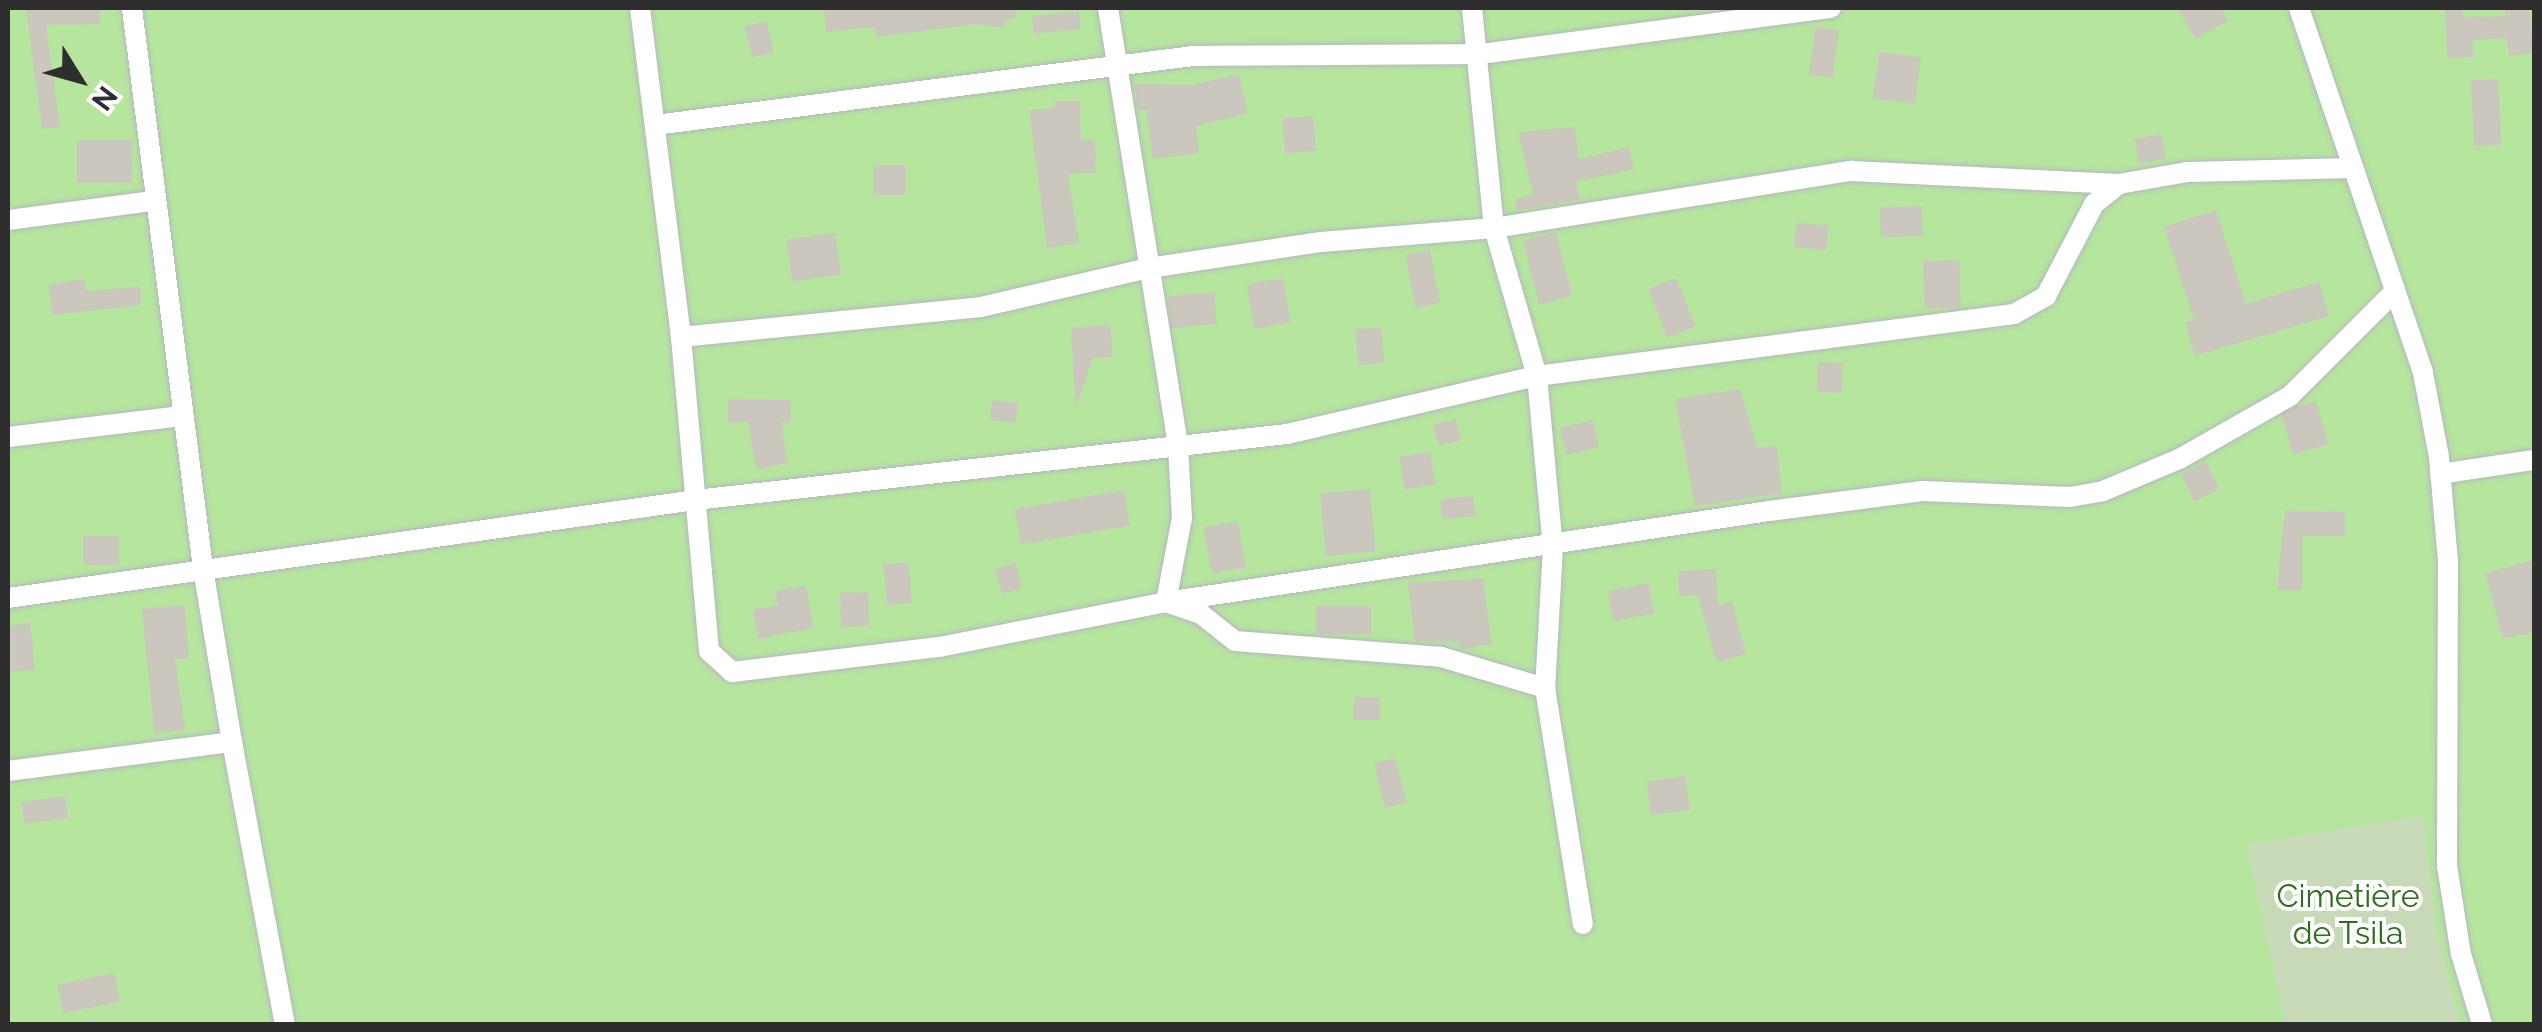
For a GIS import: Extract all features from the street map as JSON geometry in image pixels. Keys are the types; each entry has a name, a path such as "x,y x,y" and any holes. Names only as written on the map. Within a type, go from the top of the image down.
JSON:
{"street":[{"path":"132,8 153,201 202,568 285,1024"},
{"path":"640,8 682,337 709,651 732,672 939,648 1166,602 1922,492 2070,497 2103,491 2181,458 2290,396 2394,292"},
{"path":"1108,8 1178,446 1182,518 1166,602"},
{"path":"1472,8 1480,54 1494,228 1537,376 1553,547 1545,688 1583,924"},
{"path":"655,125 1193,56 1480,54 1831,8"},
{"path":"2298,8 2423,373 2440,474 2448,562 2447,866 2461,954 2482,1024"},
{"path":"682,337 981,307 1149,268 1321,242 1494,228 1851,171 2118,184 2188,172 2353,168"},
{"path":"8,598 695,500 1287,434 1537,376 2014,314 2046,296 2094,204 2118,184"},
{"path":"8,220 153,201"},
{"path":"8,437 182,416"},
{"path":"2440,474 2534,460"},
{"path":"1166,602 1200,614 1235,641 1441,657 1545,688"},
{"path":"8,771 232,742"}],"green space":[{"path":"8,8 2534,8 2534,1024 8,1024"},
{"name":"Cimetière de Tsila","path":"2422,816 2439,942 2460,1024 2285,1024 2246,844"}],"building":[{"path":"26,8 100,8 100,24 46,25 60,127 42,129"},
{"path":"824,8 1015,8 1016,18 1005,20 1005,28 977,24 877,37 875,27 826,32"},
{"path":"2178,8 2221,8 2228,21 2195,39"},
{"path":"2445,8 2463,8 2463,17 2505,16 2504,8 2529,8 2534,53 2509,56 2507,38 2473,40 2473,57 2447,58"},
{"path":"1079,11 1081,29 1034,34 1032,16"},
{"path":"766,21 774,52 752,57 745,26"},
{"path":"1815,27 1839,30 1833,78 1809,75"},
{"path":"1879,52 1921,57 1915,104 1873,99"},
{"path":"1239,74 1248,113 1196,126 1199,153 1153,159 1146,110 1138,110 1134,84 1193,85"},
{"path":"2498,79 2501,145 2474,146 2471,80"},
{"path":"1054,101 1080,101 1081,140 1095,140 1096,173 1068,174 1079,243 1047,248 1029,110 1054,108"},
{"path":"1313,116 1316,151 1285,154 1282,119"},
{"path":"1575,127 1579,159 1629,147 1634,169 1576,182 1580,200 1518,210 1515,199 1533,195 1518,132"},
{"path":"2161,134 2166,159 2139,164 2134,139"},
{"path":"77,140 132,140 132,183 77,183"},
{"path":"874,165 906,165 906,195 874,195"},
{"path":"1922,206 1923,236 1881,237 1880,207"},
{"path":"2216,210 2246,304 2319,282 2329,316 2195,356 2185,323 2194,320 2164,227"},
{"path":"1797,222 1829,226 1826,251 1794,247"},
{"path":"1556,232 1572,296 1539,304 1523,240"},
{"path":"835,233 841,275 792,281 786,240"},
{"path":"1430,250 1440,303 1416,308 1405,255"},
{"path":"1959,260 1961,307 1925,308 1923,261"},
{"path":"1283,278 1291,322 1254,329 1247,284"},
{"path":"1676,278 1695,326 1668,337 1648,289"},
{"path":"84,279 86,291 140,287 141,305 53,315 48,285"},
{"path":"1214,292 1217,324 1171,328 1168,296"},
{"path":"1110,325 1113,357 1093,358 1076,408 1071,328"},
{"path":"1381,327 1384,363 1358,365 1355,329"},
{"path":"1818,362 1843,363 1842,393 1817,392"},
{"path":"1740,389 1757,448 1777,446 1782,493 1695,506 1675,399"},
{"path":"728,399 791,400 790,423 781,423 788,463 756,469 748,422 728,422"},
{"path":"992,400 1018,403 1015,423 990,420"},
{"path":"2316,401 2328,444 2293,454 2280,411"},
{"path":"1456,419 1461,440 1439,446 1434,424"},
{"path":"1593,420 1599,447 1566,455 1560,428"},
{"path":"1430,452 1435,485 1405,489 1399,457"},
{"path":"2206,462 2220,489 2195,501 2181,475"},
{"path":"1370,489 1375,552 1326,556 1320,493"},
{"path":"1124,490 1130,525 1021,545 1015,509"},
{"path":"1473,496 1475,516 1442,519 1440,499"},
{"path":"2285,511 2345,512 2345,536 2302,536 2302,590 2277,590"},
{"path":"1238,521 1246,567 1212,573 1204,527"},
{"path":"83,536 119,536 119,565 83,565"},
{"path":"2534,560 2534,633 2503,638 2485,573"},
{"path":"908,562 912,603 887,605 883,565"},
{"path":"1015,563 1022,588 1002,594 995,569"},
{"path":"1716,569 1718,605 1732,601 1746,654 1716,662 1698,595 1679,596 1678,571"},
{"path":"1483,578 1492,644 1461,649 1459,642 1415,641 1408,583"},
{"path":"1648,583 1654,613 1614,621 1608,591"},
{"path":"806,585 814,628 758,639 753,610 778,605 775,591"},
{"path":"868,592 869,626 841,627 840,593"},
{"path":"185,605 189,658 175,659 185,729 154,734 142,609"},
{"path":"1316,606 1371,606 1371,634 1316,634"},
{"path":"30,623 35,669 8,673 8,626"},
{"path":"1354,697 1380,697 1380,720 1354,720"},
{"path":"1395,758 1407,802 1386,808 1374,764"},
{"path":"1685,776 1690,810 1651,815 1646,781"},
{"path":"65,796 68,818 24,824 21,802"},
{"path":"114,973 120,1001 63,1013 57,985"}]}
